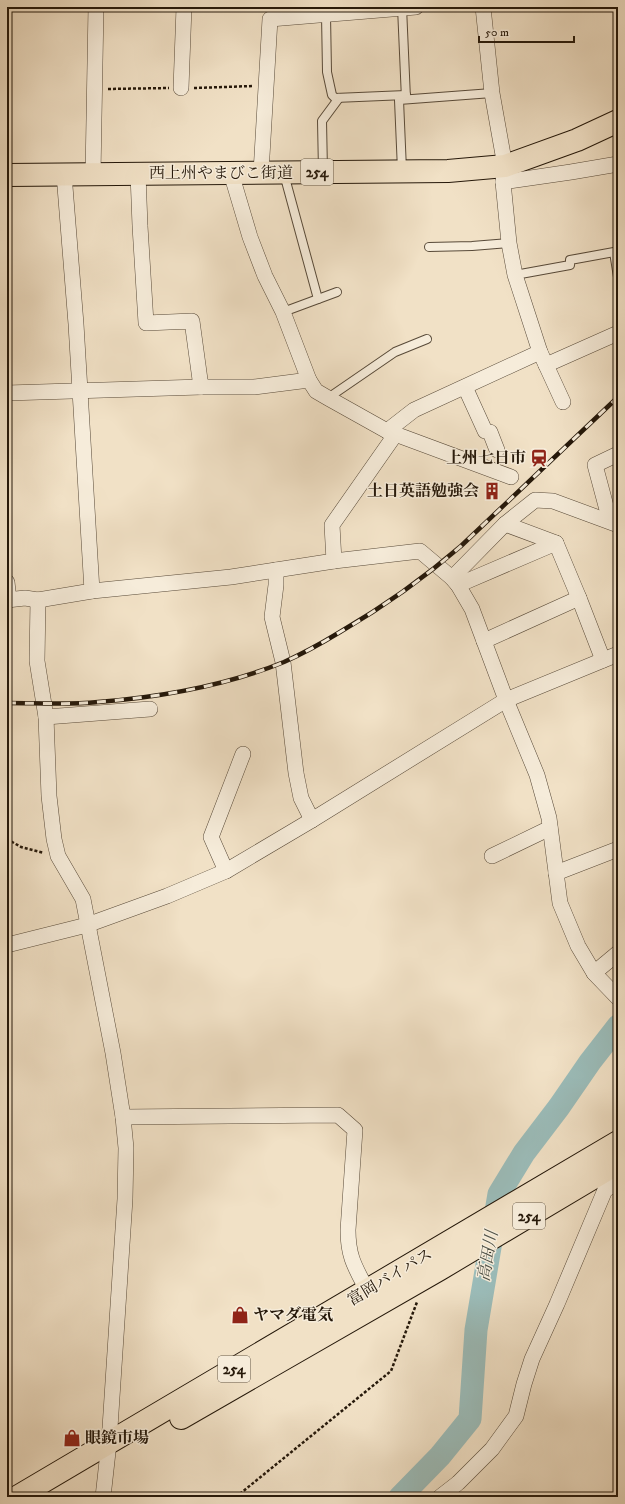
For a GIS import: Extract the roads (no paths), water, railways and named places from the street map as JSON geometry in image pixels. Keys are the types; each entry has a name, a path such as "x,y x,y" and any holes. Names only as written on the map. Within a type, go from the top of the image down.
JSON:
{"highway":[{"name":"西上州やまびこ街道","path":"7,175 402,171 448,171 504,174 618,121"},
{"name":"富岡バイパス","path":"47,1497 108,1452 367,1290 618,1142"},
{"name":"富岡バイパス","path":"17,1497 108,1452 433,1273 618,1163"}],"street":[{"path":"92,174 96,7"},
{"path":"181,88 184,7"},
{"path":"483,7 492,93 504,174 509,243 516,275 543,358 563,402"},
{"path":"261,173 270,20 329,12 407,8"},
{"path":"504,174 571,172 618,164"},
{"path":"231,173 253,244 265,276 283,312 309,380 316,391 391,433 511,477"},
{"path":"64,174 76,324 92,591"},
{"path":"138,174 146,323 192,321 201,387"},
{"path":"334,561 332,525 391,433 414,410 465,387 543,358 618,333"},
{"path":"7,393 201,387 254,387 309,380"},
{"path":"465,387 485,431 490,432 497,450"},
{"path":"614,523 595,465 618,454"},
{"path":"455,582 505,524 535,500 553,501 614,523"},
{"path":"505,524 556,543 603,660"},
{"path":"455,582 556,543"},
{"path":"7,582 8,600 25,598 38,600 92,591 231,577 334,561 420,552 455,582 472,609 506,700 537,775 549,818 560,903 578,946 597,977 618,998"},
{"path":"276,570 276,585 272,617 283,662 296,773 301,798 312,820"},
{"path":"484,641 579,598"},
{"path":"38,600 37,661 46,717 49,796 54,839 58,856 82,899 113,1053 123,1117 126,1148 125,1199 108,1452 103,1497"},
{"path":"7,944 87,925 167,896 226,872 506,700 618,654"},
{"path":"46,717 150,709"},
{"path":"226,872 211,837 242,754"},
{"path":"492,856 550,828"},
{"path":"556,873 618,849"},
{"path":"597,977 618,952"},
{"path":"123,1117 338,1116 355,1130 348,1245 352,1262 367,1290"},
{"path":"440,1497 458,1483 492,1449 516,1416 532,1359 605,1190 618,1182"}],"lane":[{"path":"406,97 407,8"},
{"path":"329,12 325,20 327,72 332,95 335,98 406,97 492,93"},
{"path":"402,171 399,100 406,97"},
{"path":"323,172 322,121 339,98"},
{"path":"284,172 318,299"},
{"path":"429,247 509,243"},
{"path":"516,275 570,265 570,260 614,252 618,277"},
{"path":"283,312 337,292"},
{"path":"328,398 395,352 427,339"}],"waterway":[{"name":"高田川","path":"400,1497 440,1456 470,1419 476,1330 499,1194 524,1153 618,1026"}],"railway":[{"path":"7,703 64,704 145,697 192,689 239,678 299,655 372,613 403,592 447,558 618,397"}],"place":[{"name":"上州七日市","path":"539,458"},
{"name":"土日英語勉強会","path":"492,491"},
{"name":"ヤマダ電気","path":"240,1315"},
{"name":"眼鏡市場","path":"72,1438"}]}
